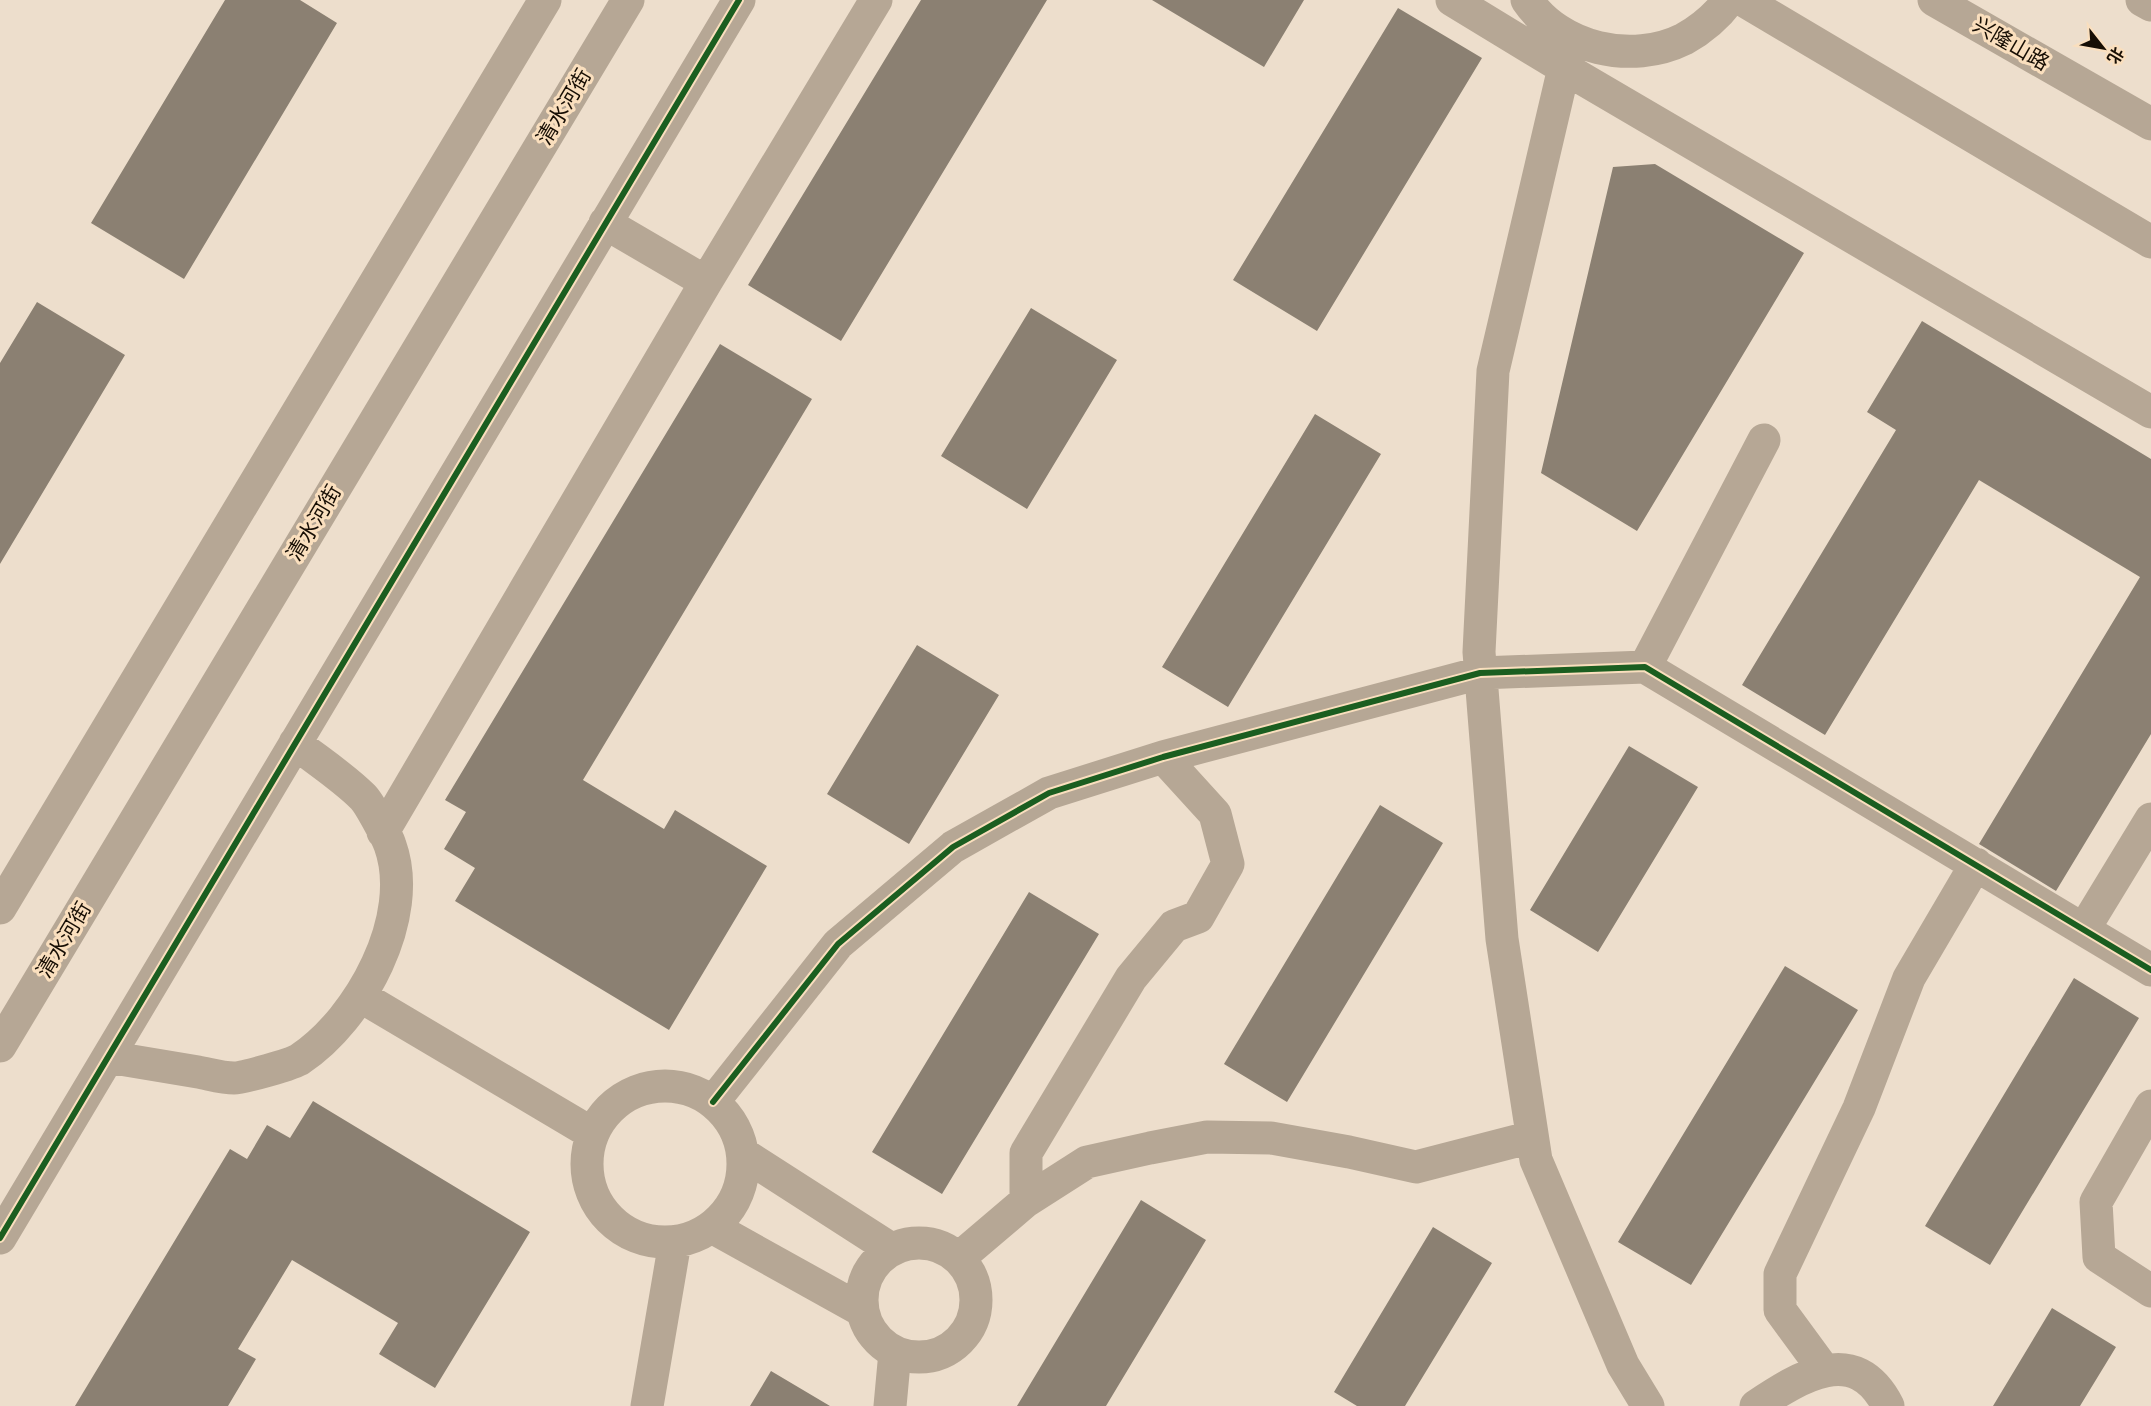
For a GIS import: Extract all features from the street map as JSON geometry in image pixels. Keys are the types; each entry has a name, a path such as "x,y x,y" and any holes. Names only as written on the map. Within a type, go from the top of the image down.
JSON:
{"street":[{"path":"0,908 545,0"},
{"name":"清水河街","path":"0,1046 628,0"},
{"path":"0,1238 739,0"},
{"path":"383,832 706,282 876,0"},
{"path":"1452,0 1567,53 2151,412"},
{"path":"1527,0 1550,24 1567,53 1493,371 1479,652 1502,939 1536,1160 1618,1354 1648,1406"},
{"path":"1567,53 1594,47 1616,51 1639,51 1661,47 1683,39 1702,27 1720,12 1729,0"},
{"path":"1743,0 2151,242"},
{"name":"兴隆山路","path":"1934,0 2151,124"},
{"path":"2142,0 2151,5"},
{"path":"606,223 706,282"},
{"path":"1645,667 1764,440"},
{"path":"713,1102 838,944 952,847 1049,793 1162,757 1480,673 1645,667 2151,970"},
{"path":"108,1057 234,1078 298,1061 342,1021 360,996 386,944 397,886 390,845 364,799 296,743"},
{"path":"1026,1201 1026,1153 1049,1114 1131,978 1174,926 1198,917 1228,864 1215,814 1162,757"},
{"path":"2084,929 2151,819"},
{"path":"1824,1370 1780,1310 1780,1274 1859,1108 1909,978 1977,864"},
{"path":"360,996 593,1134"},
{"path":"656,1087 676,1087 696,1092 713,1102 728,1117 738,1135 743,1154 743,1175 737,1195 727,1212 712,1227 695,1237 675,1242 654,1242 635,1236 617,1226 592,1194 587,1174 588,1153 593,1134 603,1116 618,1101 636,1091 656,1087"},
{"path":"2151,1106 2096,1202 2099,1257 2151,1291"},
{"path":"959,1258 1026,1201 1087,1162 1207,1137 1271,1138 1416,1167 1532,1137"},
{"path":"743,1154 891,1249"},
{"path":"712,1227 863,1311"},
{"path":"647,1406 675,1242"},
{"path":"927,1242 944,1247 959,1258 970,1272 976,1289 976,1307 972,1324 961,1339 947,1350 930,1356 912,1357 895,1352 880,1342 869,1328 863,1311 862,1293 867,1275 878,1260 891,1249 909,1243 927,1242"},
{"path":"890,1406 895,1352"},
{"path":"1756,1406 1790,1385 1824,1370 1840,1369 1856,1373 1870,1382 1881,1394 1887,1406"}],"building":[{"path":"225,0 300,0 337,23 184,279 91,223"},
{"path":"921,0 1047,0 841,341 748,285"},
{"path":"1152,0 1304,0 1264,67"},
{"path":"1398,8 1482,58 1317,331 1233,280"},
{"path":"1655,164 1804,253 1637,531 1541,473 1613,167"},
{"path":"37,302 125,355 0,564 0,363"},
{"path":"1031,308 1117,360 1027,509 941,456"},
{"path":"1922,321 2151,459 2151,734 2056,891 1979,844 2140,577 1979,480 1825,735 1742,685 1896,430 1867,412"},
{"path":"720,344 812,399 583,780 664,829 675,810 767,866 669,1030 455,901 475,868 444,849 466,812 445,800"},
{"path":"1315,414 1381,454 1228,707 1162,667"},
{"path":"917,645 999,695 909,844 827,794"},
{"path":"1629,746 1698,787 1598,952 1530,910"},
{"path":"1380,805 1443,843 1287,1102 1224,1064"},
{"path":"1029,892 1099,934 942,1194 872,1152"},
{"path":"1785,966 1858,1010 1691,1285 1618,1242"},
{"path":"2074,978 2139,1018 1990,1265 1925,1226"},
{"path":"313,1101 530,1232 435,1388 379,1354 398,1323 292,1260 238,1349 256,1359 228,1406 75,1406 230,1149 247,1159 267,1125 290,1138"},
{"path":"1141,1200 1206,1240 1106,1406 1017,1406"},
{"path":"1433,1227 1492,1263 1405,1406 1357,1406 1334,1392"},
{"path":"2052,1308 2116,1347 2080,1406 1993,1406"},
{"path":"771,1371 830,1406 750,1406"}],"cycle path":[{"path":"0,1238 739,0"},
{"path":"713,1102 838,944 953,847 1049,793 1163,757 1480,673 1645,667 2151,970"}]}
